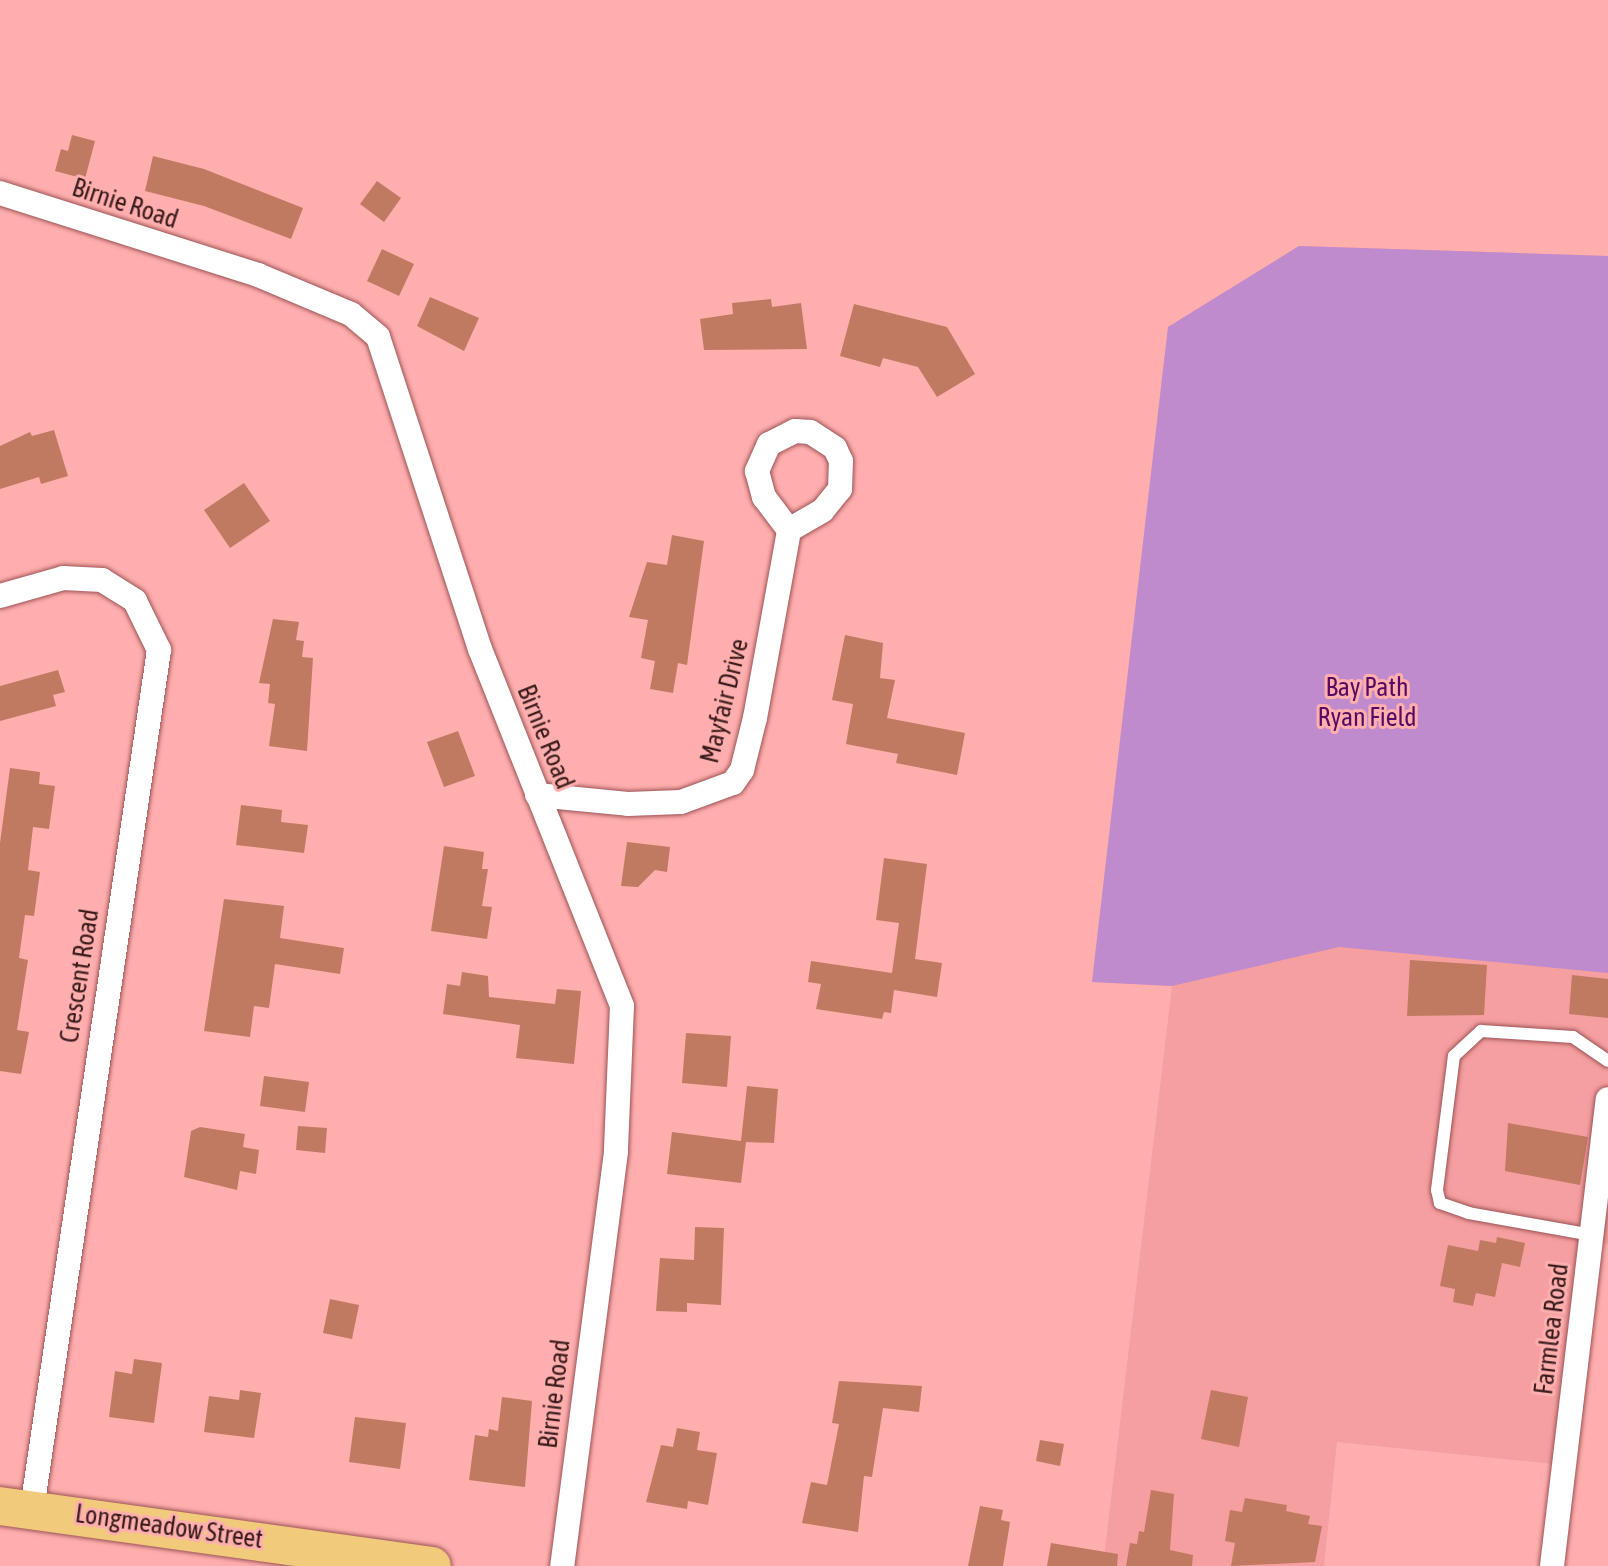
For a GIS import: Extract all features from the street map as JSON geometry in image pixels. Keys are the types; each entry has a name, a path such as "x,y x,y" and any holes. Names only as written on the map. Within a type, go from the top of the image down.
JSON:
{"main road":[{"name":"Longmeadow Street","path":"16,1508 313,1557 432,1566"}],"street":[{"name":"Birnie Road","path":"0,193 244,270 338,308 375,331 480,649 608,964 623,1025 616,1152 562,1566"},
{"name":"Mayfair Drive","path":"537,795 628,804 681,802 720,791 739,777 789,530"},
{"name":"Crescent Road","path":"0,596 63,578 111,584 143,611 157,640 159,661 89,1099 16,1508"},
{"name":"Farmlea Road","path":"1552,1566 1608,1099"}],"lane":[{"path":"1592,1235 1469,1213 1440,1203 1437,1190 1454,1056 1481,1031 1573,1037 1608,1061"}],"shaded area":[{"path":"1299,246 1608,256 1608,1244 1578,1241 1553,1464 1337,1442 1324,1566 1103,1566 1172,986 1092,982 1168,327"}],"green space":[{"name":"Bay Path Ryan Field","path":"1299,246 1608,256 1608,973 1339,947 1172,986 1092,982 1168,327"}],"building":[{"path":"72,135 95,141 85,179 55,171 61,149 68,151"},
{"path":"153,156 204,169 303,208 291,239 204,206 145,191"},
{"path":"377,181 401,198 384,222 360,204"},
{"path":"382,249 414,264 399,296 367,281"},
{"path":"430,297 479,318 464,351 417,326"},
{"path":"771,299 772,307 801,303 807,349 704,350 700,319 733,314 732,303"},
{"path":"854,304 947,327 975,374 937,397 918,367 883,358 880,367 840,356"},
{"path":"54,430 68,476 41,484 39,477 0,489 0,446 30,432 32,436"},
{"path":"244,483 270,521 230,548 204,510"},
{"path":"672,535 704,541 687,665 678,663 673,693 650,689 655,661 641,658 648,620 629,617 647,562 667,565"},
{"path":"273,619 299,622 296,640 304,641 302,657 313,658 307,751 269,746 275,704 268,703 270,684 259,683"},
{"path":"845,635 883,643 880,678 895,680 887,718 965,733 957,775 896,763 898,754 846,744 853,704 832,700"},
{"path":"58,670 65,692 53,695 56,706 0,721 0,686"},
{"path":"458,731 475,776 444,787 427,742"},
{"path":"10,768 40,772 39,784 55,786 49,829 33,827 28,870 40,872 34,916 25,915 19,958 28,960 17,1030 29,1032 21,1074 0,1071 0,843"},
{"path":"241,805 282,810 281,822 308,825 304,853 236,845"},
{"path":"627,842 670,847 667,872 655,870 638,887 621,886"},
{"path":"444,846 484,852 482,869 488,869 482,906 492,907 487,939 431,931"},
{"path":"884,858 927,864 915,959 942,963 937,997 894,990 891,1013 884,1012 882,1019 816,1009 821,984 808,982 811,961 892,973 899,923 876,920"},
{"path":"224,899 284,906 280,938 344,948 340,974 275,964 269,1008 254,1006 250,1037 204,1031"},
{"path":"1410,960 1487,965 1484,1015 1407,1016"},
{"path":"462,972 488,976 489,997 555,1004 557,989 581,991 574,1064 516,1058 520,1025 443,1014 447,984 460,986"},
{"path":"1572,975 1608,979 1608,1018 1569,1014"},
{"path":"686,1033 731,1036 727,1087 682,1083"},
{"path":"264,1076 309,1082 305,1112 260,1106"},
{"path":"747,1086 778,1089 774,1143 746,1142 741,1183 667,1174 672,1132 741,1141"},
{"path":"1508,1123 1588,1137 1580,1185 1505,1171"},
{"path":"298,1126 327,1128 325,1153 296,1150"},
{"path":"200,1127 245,1134 243,1147 259,1150 256,1174 240,1171 237,1190 184,1177 191,1131"},
{"path":"695,1227 724,1228 721,1305 687,1303 687,1312 656,1311 660,1258 694,1260"},
{"path":"1497,1237 1525,1243 1520,1267 1502,1263 1495,1297 1476,1293 1473,1306 1453,1302 1455,1289 1440,1286 1448,1245 1478,1251 1480,1240 1496,1243"},
{"path":"330,1299 359,1305 352,1339 323,1333"},
{"path":"134,1359 162,1363 154,1423 109,1417 115,1371 132,1374"},
{"path":"839,1381 922,1386 919,1412 883,1408 872,1477 864,1476 858,1532 802,1523 811,1482 827,1485 839,1424 832,1423"},
{"path":"240,1390 261,1393 254,1438 204,1432 209,1396 239,1400"},
{"path":"1211,1390 1248,1397 1239,1447 1201,1439"},
{"path":"502,1397 532,1401 525,1487 469,1480 475,1435 488,1437 489,1429 498,1431"},
{"path":"355,1417 406,1423 400,1469 349,1462"},
{"path":"677,1428 700,1432 697,1450 717,1453 708,1505 688,1501 687,1509 646,1502 661,1445 673,1447"},
{"path":"1040,1440 1064,1444 1060,1466 1036,1461"},
{"path":"1151,1490 1174,1494 1170,1550 1193,1555 1192,1566 1126,1566 1130,1543 1137,1544 1139,1531 1144,1532"},
{"path":"1245,1498 1287,1505 1286,1511 1310,1516 1308,1524 1322,1526 1315,1562 1231,1566 1235,1543 1225,1541 1230,1510 1242,1512"},
{"path":"980,1506 1003,1510 1001,1520 1010,1522 1003,1566 968,1566"},
{"path":"1051,1543 1118,1554 1117,1566 1047,1566"}]}
